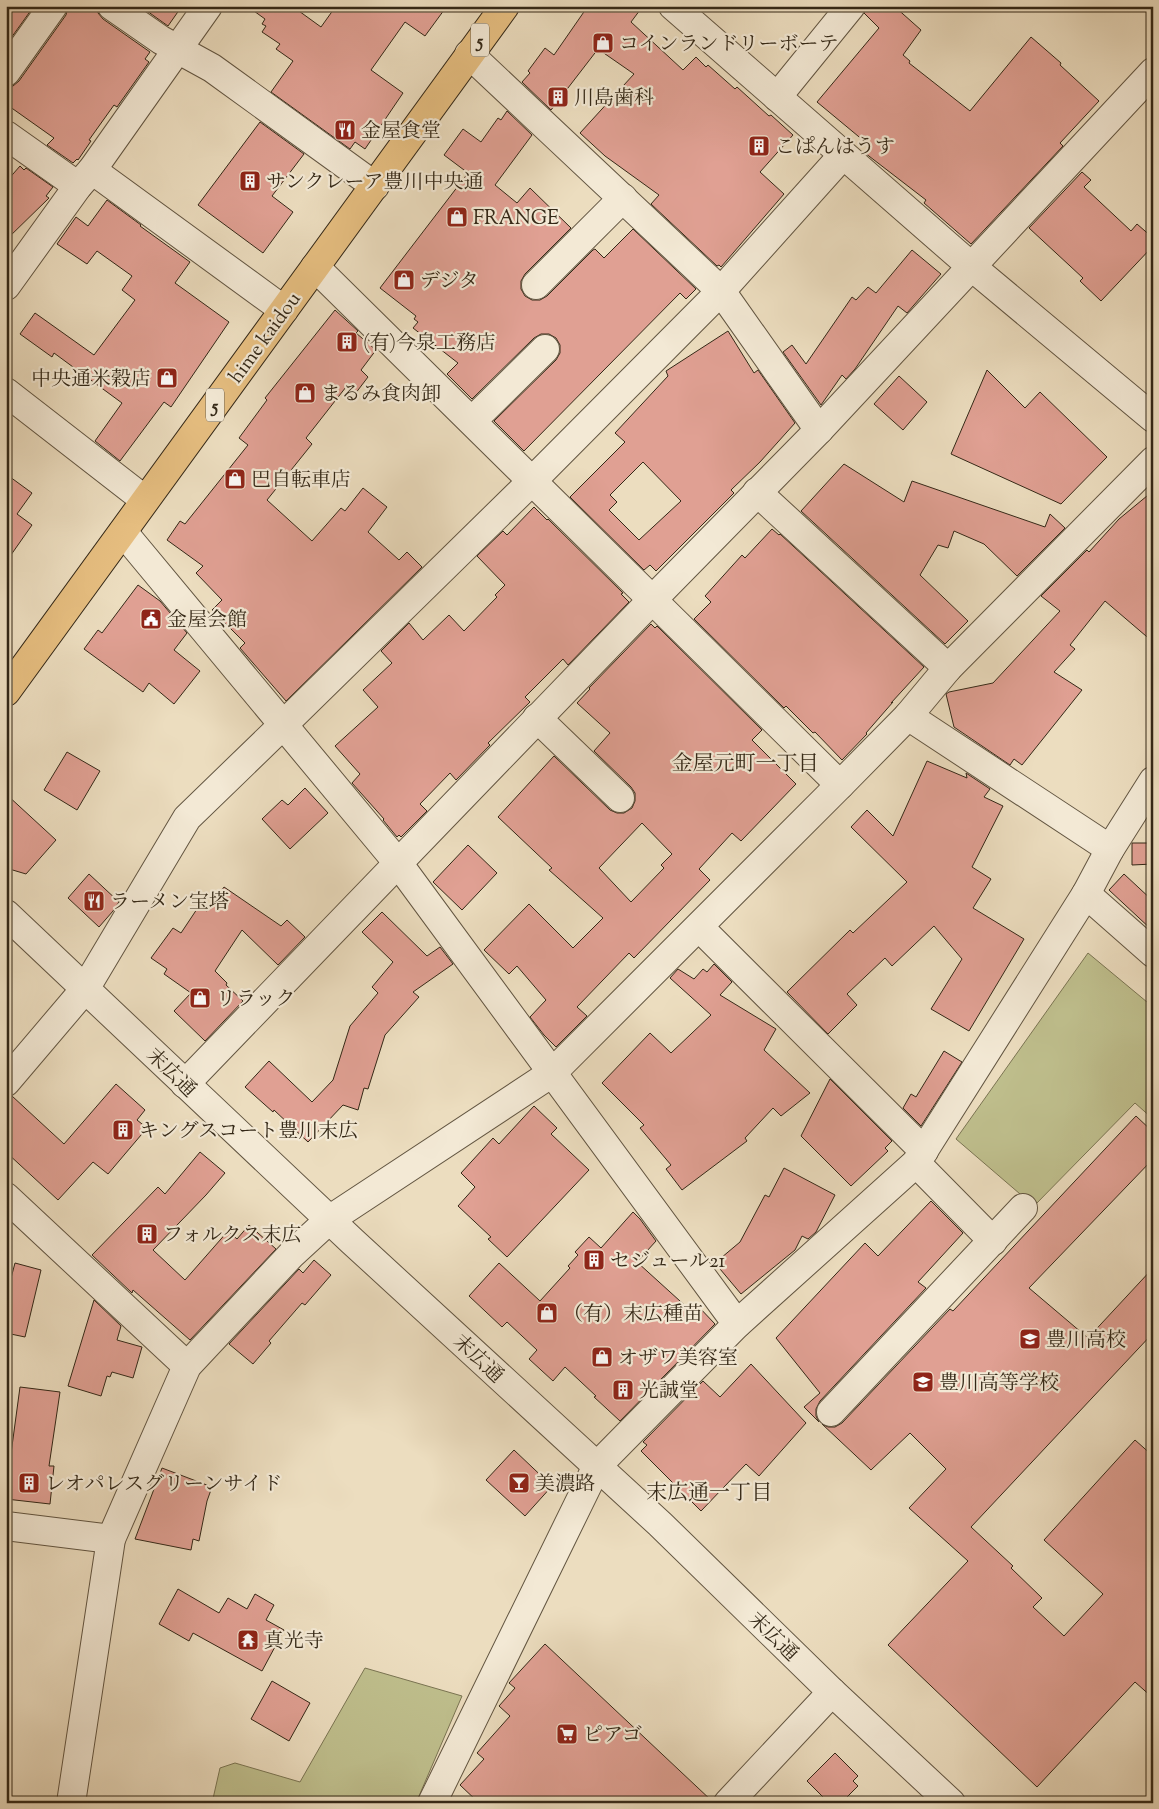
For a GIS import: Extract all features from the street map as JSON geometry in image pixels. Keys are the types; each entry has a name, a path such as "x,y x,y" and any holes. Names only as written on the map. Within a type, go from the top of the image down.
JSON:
{"main road":[{"name":"hime kaidou","path":"6,692 505,6"}],"street":[{"path":"6,72 53,6"},
{"path":"112,6 161,40 212,68 375,186"},
{"path":"6,286 208,6"},
{"path":"673,6 972,267 1153,418"},
{"path":"776,97 851,6"},
{"path":"469,54 721,291 819,430"},
{"path":"184,1084 537,718 819,430 1153,72"},
{"path":"6,135 85,178 284,310"},
{"path":"6,1082 85,988 187,818 532,481 721,291 843,155"},
{"path":"536,285 623,198"},
{"path":"315,267 840,785"},
{"path":"472,422 545,349"},
{"path":"6,392 145,500"},
{"path":"71,1803 111,1539 187,1366 291,1255 329,1220 552,1073 908,716 948,668 1153,461"},
{"path":"757,492 948,668"},
{"path":"122,532 398,863 737,1324"},
{"path":"908,716 1110,849"},
{"path":"537,718 620,798"},
{"path":"432,1803 597,1466 737,1324 920,1157 1086,894 1110,849 1153,781"},
{"path":"1086,894 1153,953"},
{"name":"末広通","path":"6,914 329,1220 660,1524 832,1692 951,1803"},
{"path":"699,927 920,1157 993,1241"},
{"path":"6,1197 187,1366"},
{"path":"831,1412 1023,1208"},
{"path":"6,1526 111,1539"},
{"path":"728,1803 832,1692"}],"green space":[{"path":"1088,953 1153,1007 1153,1119 1135,1103 1034,1206 956,1139"},
{"path":"365,1668 462,1696 416,1803 212,1803 220,1768 235,1763 300,1782"}],"building":[{"path":"6,6 34,6 6,45"},
{"path":"68,6 97,6 98,13 103,19 150,52 145,59 149,62 117,107 114,105 89,140 91,141 78,160 73,163 47,145 54,138 6,104 6,87 13,86 19,81 66,15"},
{"path":"140,6 182,6 168,26"},
{"path":"247,6 292,6 321,27 336,6 447,6 425,36 405,22 371,70 403,93 365,149 355,142 350,149 271,92 293,61 276,49 280,44 262,32 266,26 262,24 265,19"},
{"path":"588,6 643,6 631,22 683,70 696,57 735,89 737,87 793,135 760,172 784,194 721,267 717,266 651,204 659,195 605,156 580,133 634,74 598,49 551,110 522,82 530,73 528,71 545,48 554,55"},
{"path":"866,6 894,6 921,30 903,55 910,61 909,63 970,111 1031,37 1061,63 1060,65 1099,101 1060,143 1063,146 971,244 924,203 926,200 865,153 870,146 817,102 879,28 864,13"},
{"path":"507,111 532,135 495,185 517,203 530,188 571,228 525,274 521,281 521,289 525,296 532,300 540,300 547,296 593,250 595,249 604,258 633,229 696,289 686,299 680,293 524,451 494,421 556,360 560,353 560,345 556,338 549,334 541,334 534,338 472,399 447,374 458,363 413,328 418,322 414,319 416,316 380,288 468,173 444,155 463,129 481,142 498,118 501,120"},
{"name":"サンクレーア豊川中央通","path":"260,122 304,154 272,196 293,212 263,253 198,205"},
{"path":"20,166 24,170 26,168 53,187 46,196 49,198 6,240 6,182"},
{"path":"1082,172 1091,180 1084,187 1131,231 1137,224 1153,238 1153,246 1101,301 1080,281 1083,278 1029,228"},
{"path":"107,200 190,262 175,283 229,322 171,407 164,402 120,461 95,441 122,403 54,353 52,357 20,334 35,313 94,355 135,300 122,290 132,276 97,251 87,264 57,244 76,217 88,226"},
{"path":"912,250 941,274 907,313 898,306 855,369 846,379 842,375 821,405 783,352 792,345 806,364 852,297 856,300 868,287 876,293"},
{"path":"335,310 358,331 356,333 376,350 361,370 368,377 355,394 346,387 306,438 312,444 267,500 312,541 341,508 345,511 363,488 387,507 368,532 399,560 407,552 422,567 286,701 240,648 245,643 212,610 222,600 196,573 203,566 167,540 180,521 185,524 248,445 239,438 267,400 265,398"},
{"path":"728,331 754,373 758,370 795,423 760,462 731,490 734,493 656,571 650,565 644,570 570,497 625,442 615,433 668,376 666,371","holes":["643,462 681,501 639,540 609,510 617,502 610,495"]},
{"path":"987,370 1025,408 1040,392 1107,457 1061,504 951,454"},
{"path":"899,376 927,402 903,430 874,404"},
{"path":"844,464 904,502 912,481 1045,527 1050,514 1065,528 1017,576 984,544 954,531 948,548 938,545 920,575 968,621 945,644 801,511"},
{"path":"6,474 32,493 17,514 32,525 6,562"},
{"path":"1153,491 1153,642 1105,601 1070,645 1075,649 1054,672 1082,690 1022,765 1014,759 1010,765 954,727 946,694 993,683 1060,611 1041,596 1087,550 1089,552 1119,519"},
{"path":"534,507 623,593 621,594 629,602 568,665 563,659 525,697 530,702 488,743 490,745 456,780 450,773 420,804 427,811 401,837 399,835 397,837 384,819 352,783 360,774 335,746 378,707 363,690 392,663 381,651 409,623 423,640 449,615 464,631 497,597 495,595 505,585 477,556 503,531 507,535"},
{"path":"772,529 780,534 924,667 891,703 893,702 867,734 842,760 786,706 784,708 694,619 711,602 705,596 742,555 745,558"},
{"path":"138,585 160,601 187,633 174,650 200,671 174,704 149,683 143,692 84,649 98,630 102,633"},
{"path":"651,624 655,628 657,626 762,730 752,740 796,784 741,841 732,833 699,869 710,880 634,958 629,953 577,1007 587,1016 556,1047 530,1017 546,1000 517,966 509,974 484,950 529,904 573,948 603,918 549,870 552,868 498,817 554,756 610,810 624,813 632,808 635,801 635,793 631,787 594,751 610,733 577,703","holes":["642,823 672,854 661,865 664,868 631,902 599,868"]},
{"path":"67,752 100,771 77,810 44,790"},
{"path":"927,761 967,778 966,773 990,789 984,797 1003,806 972,867 991,879 973,908 1024,939 969,1031 931,1009 962,959 934,926 892,966 885,958 847,994 857,1005 828,1034 787,992 850,930 853,933 907,882 851,827 867,810 893,836"},
{"path":"305,788 328,813 290,849 262,819 282,800 288,805"},
{"path":"6,794 56,840 26,874 6,868"},
{"path":"1132,843 1153,843 1153,864 1132,865"},
{"path":"468,845 497,873 462,910 433,882"},
{"name":"ラーメン宝塔","path":"89,874 119,902 99,927 68,898"},
{"path":"1124,874 1153,901 1153,931 1109,890"},
{"path":"224,887 281,926 287,920 305,937 278,965 242,930 215,971 227,983 226,985 243,1001 205,1041 174,1011 191,993 164,974 167,969 151,958 173,928 181,933 199,906 207,911"},
{"path":"382,912 427,956 440,947 453,964 413,992 419,997 385,1035 368,1089 364,1088 358,1110 343,1105 308,1142 274,1110 273,1112 245,1087 269,1061 312,1102 333,1080 350,1026 378,993 372,987 393,962 362,932"},
{"path":"714,964 732,982 720,995 776,1029 764,1050 810,1093 781,1116 773,1108 745,1138 747,1141 682,1190 666,1169 671,1165 640,1128 644,1125 602,1083 650,1033 671,1053 711,1015 670,978 678,969 694,979 703,969 707,972"},
{"path":"944,1051 962,1062 921,1126 903,1108 911,1094 916,1097"},
{"path":"830,1079 892,1141 885,1148 888,1151 851,1186 801,1136"},
{"path":"116,1084 145,1110 137,1120 147,1128 108,1174 93,1162 58,1200 6,1152 6,1097 12,1096 64,1144"},
{"path":"534,1106 557,1128 551,1134 589,1170 507,1257 488,1239 491,1237 458,1206 475,1187 461,1173 493,1138 499,1144"},
{"path":"1136,1116 1153,1132 1153,1159 1029,1288 1088,1338 1153,1268 1153,1333 971,1527 1013,1566 1011,1568 1042,1598 1033,1607 1064,1636 1103,1594 1044,1540 1135,1440 1153,1456 1153,1698 1135,1682 1037,1787 888,1645 968,1561 909,1508 946,1469 910,1433 871,1470 822,1424 828,1427 835,1427 842,1423 950,1309 953,1311"},
{"path":"200,1152 225,1173 153,1250 185,1280 228,1231 237,1239 249,1225 276,1249 190,1340 133,1290 132,1293 92,1255 158,1187 165,1194"},
{"path":"784,1168 835,1195 816,1232 808,1239 802,1236 795,1250 741,1294 715,1263 740,1242 765,1195 769,1197"},
{"path":"931,1201 963,1233 918,1282 926,1288 820,1401 816,1409 816,1416 819,1422 804,1407 820,1393 776,1338 865,1243 878,1256"},
{"path":"633,1212 656,1241 637,1262 691,1311 697,1305 715,1324 620,1421 565,1367 553,1381 529,1359 537,1350 507,1322 502,1327 469,1296 499,1263 540,1301 570,1268 568,1266 578,1255 575,1252 589,1237 601,1248"},
{"path":"314,1260 331,1275 305,1305 302,1303 269,1341 271,1343 253,1364 229,1344 299,1269 303,1273"},
{"path":"15,1263 41,1270 25,1337 6,1333 6,1297"},
{"path":"94,1300 121,1326 117,1340 142,1347 133,1378 112,1372 110,1377 107,1376 101,1396 68,1386"},
{"path":"751,1364 806,1423 759,1476 746,1464 701,1511 641,1451 647,1445 643,1442 703,1381 720,1397"},
{"path":"20,1387 60,1392 49,1466 54,1466 50,1504 6,1499 6,1460 10,1461"},
{"name":"美濃路","path":"514,1450 552,1486 525,1516 486,1480"},
{"path":"162,1468 212,1487 207,1501 199,1541 193,1539 191,1550 135,1539"},
{"name":"真光寺","path":"178,1589 219,1613 228,1598 247,1609 255,1594 274,1605 266,1620 284,1630 262,1671 193,1633 189,1641 159,1624"},
{"name":"ピアゴ","path":"545,1644 713,1803 479,1803 460,1785 484,1759 477,1753 510,1716 499,1706 515,1688 509,1683"},
{"path":"272,1681 310,1703 289,1741 251,1719"},
{"path":"835,1753 858,1776 853,1781 858,1786 841,1803 829,1803 807,1781"}],"place":[{"name":"コインランドリーボーテ","path":"603,43"},
{"name":"川島歯科","path":"558,97"},
{"name":"金屋食堂","path":"345,130"},
{"name":"こぱんはうす","path":"759,146"},
{"name":"サンクレーア豊川中央通","path":"250,181"},
{"name":"FRANGE","path":"457,217"},
{"name":"デジタ","path":"404,280"},
{"name":"(有)今泉工務店","path":"347,342"},
{"name":"中央通米穀店","path":"167,378"},
{"name":"まるみ食肉卸","path":"305,393"},
{"name":"巴自転車店","path":"235,479"},
{"name":"金屋会館","path":"151,619"},
{"name":"ラーメン宝塔","path":"94,901"},
{"name":"リラック","path":"200,998"},
{"name":"キングスコート豊川末広","path":"123,1130"},
{"name":"フォルクス末広","path":"147,1234"},
{"name":"セジュール21","path":"594,1260"},
{"name":"（有）末広種苗","path":"547,1313"},
{"name":"豊川高校","path":"1030,1339"},
{"name":"オザワ美容室","path":"602,1357"},
{"name":"豊川高等学校","path":"923,1382"},
{"name":"光誠堂","path":"623,1390"},
{"name":"レオパレスグリーンサイド","path":"29,1483"},
{"name":"美濃路","path":"519,1483"},
{"name":"真光寺","path":"248,1640"},
{"name":"ピアゴ","path":"567,1734"}],"district":[{"name":"金屋元町一丁目","path":"745,763"},
{"name":"末広通一丁目","path":"709,1492"}]}
